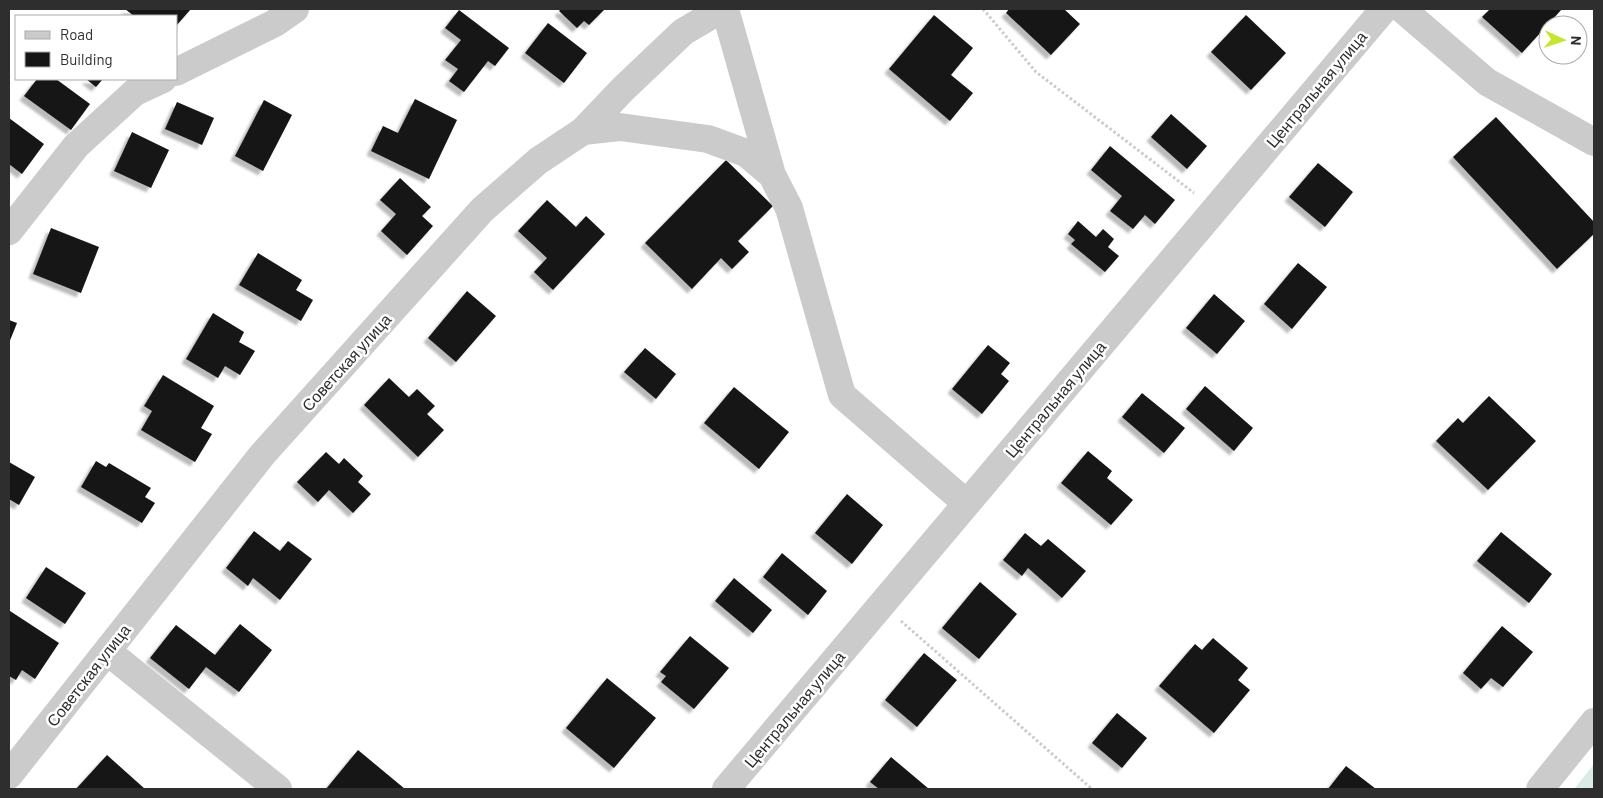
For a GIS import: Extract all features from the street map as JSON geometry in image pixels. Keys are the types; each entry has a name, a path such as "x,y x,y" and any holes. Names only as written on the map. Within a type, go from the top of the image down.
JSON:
{"street":[{"path":"178,71 275,23 295,9"},
{"path":"583,131 623,89 684,32 723,9 772,175 789,208 842,395 966,504"},
{"name":"Центральная улица","path":"726,789 1384,9"},
{"path":"1402,9 1487,82 1594,142"},
{"path":"9,231 76,146 135,92 161,80"},
{"name":"Советская улица","path":"9,775 262,455 482,210 538,161 583,131 620,127 708,139 746,153 772,175"},
{"path":"106,652 278,789"},
{"path":"1540,789 1594,722"}],"path":[{"path":"983,9 1036,72 1216,210"},
{"path":"881,606 909,627 1092,789"}],"shaded area":[{"path":"1594,764 1594,789 1574,789"}],"building":[{"path":"125,9 191,9 178,24 178,15 133,15"},
{"path":"561,9 605,9 589,25 584,21 577,28 559,11"},
{"path":"1009,9 1064,9 1080,24 1051,55 1006,13"},
{"path":"1490,9 1562,9 1557,15 1538,15 1538,35 1522,53 1482,17"},
{"path":"459,10 509,48 495,66 488,61 464,92 449,81 458,69 445,60 461,40 445,28"},
{"path":"934,15 973,48 951,75 973,93 950,121 889,69"},
{"path":"1246,15 1286,53 1251,90 1211,52"},
{"path":"548,23 587,53 564,83 525,53"},
{"path":"36,80 57,80 90,104 71,130 24,96"},
{"path":"87,80 102,80 96,87"},
{"path":"415,99 457,120 429,179 371,151 383,126 398,133"},
{"path":"264,100 292,115 263,171 235,156"},
{"path":"177,102 214,118 202,145 165,129"},
{"path":"1171,114 1207,146 1187,169 1151,137"},
{"path":"1496,117 1594,222 1594,234 1557,269 1453,157"},
{"path":"9,118 44,144 22,174 9,164"},
{"path":"132,132 169,150 151,188 114,171"},
{"path":"1110,146 1175,200 1155,224 1145,215 1133,229 1110,211 1122,196 1091,170"},
{"path":"726,160 773,206 738,241 749,252 732,269 721,258 692,289 645,243"},
{"path":"1318,163 1353,192 1325,227 1289,197"},
{"path":"400,178 431,207 422,216 433,226 407,255 381,231 396,214 380,200"},
{"path":"547,200 576,227 586,216 605,234 553,290 534,272 547,258 518,231"},
{"path":"1078,221 1096,237 1103,229 1114,239 1108,247 1119,256 1105,272 1071,244 1075,240 1068,234"},
{"path":"51,228 99,247 81,293 33,274"},
{"path":"258,253 302,280 296,290 313,300 301,321 239,285"},
{"path":"1298,263 1327,287 1292,329 1264,304"},
{"path":"467,291 496,316 456,362 428,338"},
{"path":"1214,294 1245,321 1217,354 1186,328"},
{"path":"213,313 244,332 239,342 255,351 240,375 225,366 218,378 186,359"},
{"path":"9,320 17,323 9,343"},
{"path":"988,345 1010,363 1001,374 1009,381 982,414 952,389"},
{"path":"645,348 676,374 656,399 624,372"},
{"path":"163,375 214,406 201,428 212,434 195,462 141,430 152,411 144,406"},
{"path":"389,378 409,397 417,389 435,406 427,414 444,430 418,457 364,405"},
{"path":"1205,386 1253,428 1234,451 1186,409"},
{"path":"734,387 789,432 759,469 704,423"},
{"path":"1142,393 1185,428 1164,453 1122,417"},
{"path":"1489,396 1536,441 1488,490 1436,441 1458,418 1463,423"},
{"path":"1088,451 1112,471 1107,478 1133,500 1111,525 1061,483"},
{"path":"326,452 339,464 344,458 363,476 358,482 371,494 353,513 329,490 318,502 297,482"},
{"path":"96,461 106,467 109,463 151,488 145,497 155,503 142,523 81,487"},
{"path":"9,462 35,477 19,505 9,499"},
{"path":"847,494 883,525 852,564 815,533"},
{"path":"254,531 280,551 288,541 312,559 280,600 253,578 248,586 226,568"},
{"path":"1501,532 1552,574 1529,603 1477,561"},
{"path":"1025,533 1041,546 1048,539 1086,571 1062,598 1028,568 1022,576 1003,560"},
{"path":"782,553 827,591 808,615 763,577"},
{"path":"46,567 86,593 65,624 26,598"},
{"path":"734,578 772,610 753,633 715,601"},
{"path":"980,582 1017,614 979,659 942,628"},
{"path":"10,611 59,643 35,679 22,670 16,680 9,676"},
{"path":"240,624 272,650 239,692 206,667 189,689 150,658 176,625 215,655"},
{"path":"1502,626 1533,652 1503,687 1491,678 1481,689 1463,673"},
{"path":"690,636 729,668 694,709 661,682 666,676 660,672"},
{"path":"1213,638 1248,668 1238,680 1250,690 1214,733 1159,686 1195,644 1202,650"},
{"path":"924,653 957,680 917,727 885,700"},
{"path":"607,678 656,718 614,768 566,728"},
{"path":"1117,713 1147,738 1122,768 1092,743"},
{"path":"358,750 405,789 326,789"},
{"path":"107,755 145,789 76,789"},
{"path":"891,757 929,789 879,789 870,782"},
{"path":"1346,766 1376,789 1328,789"}]}
